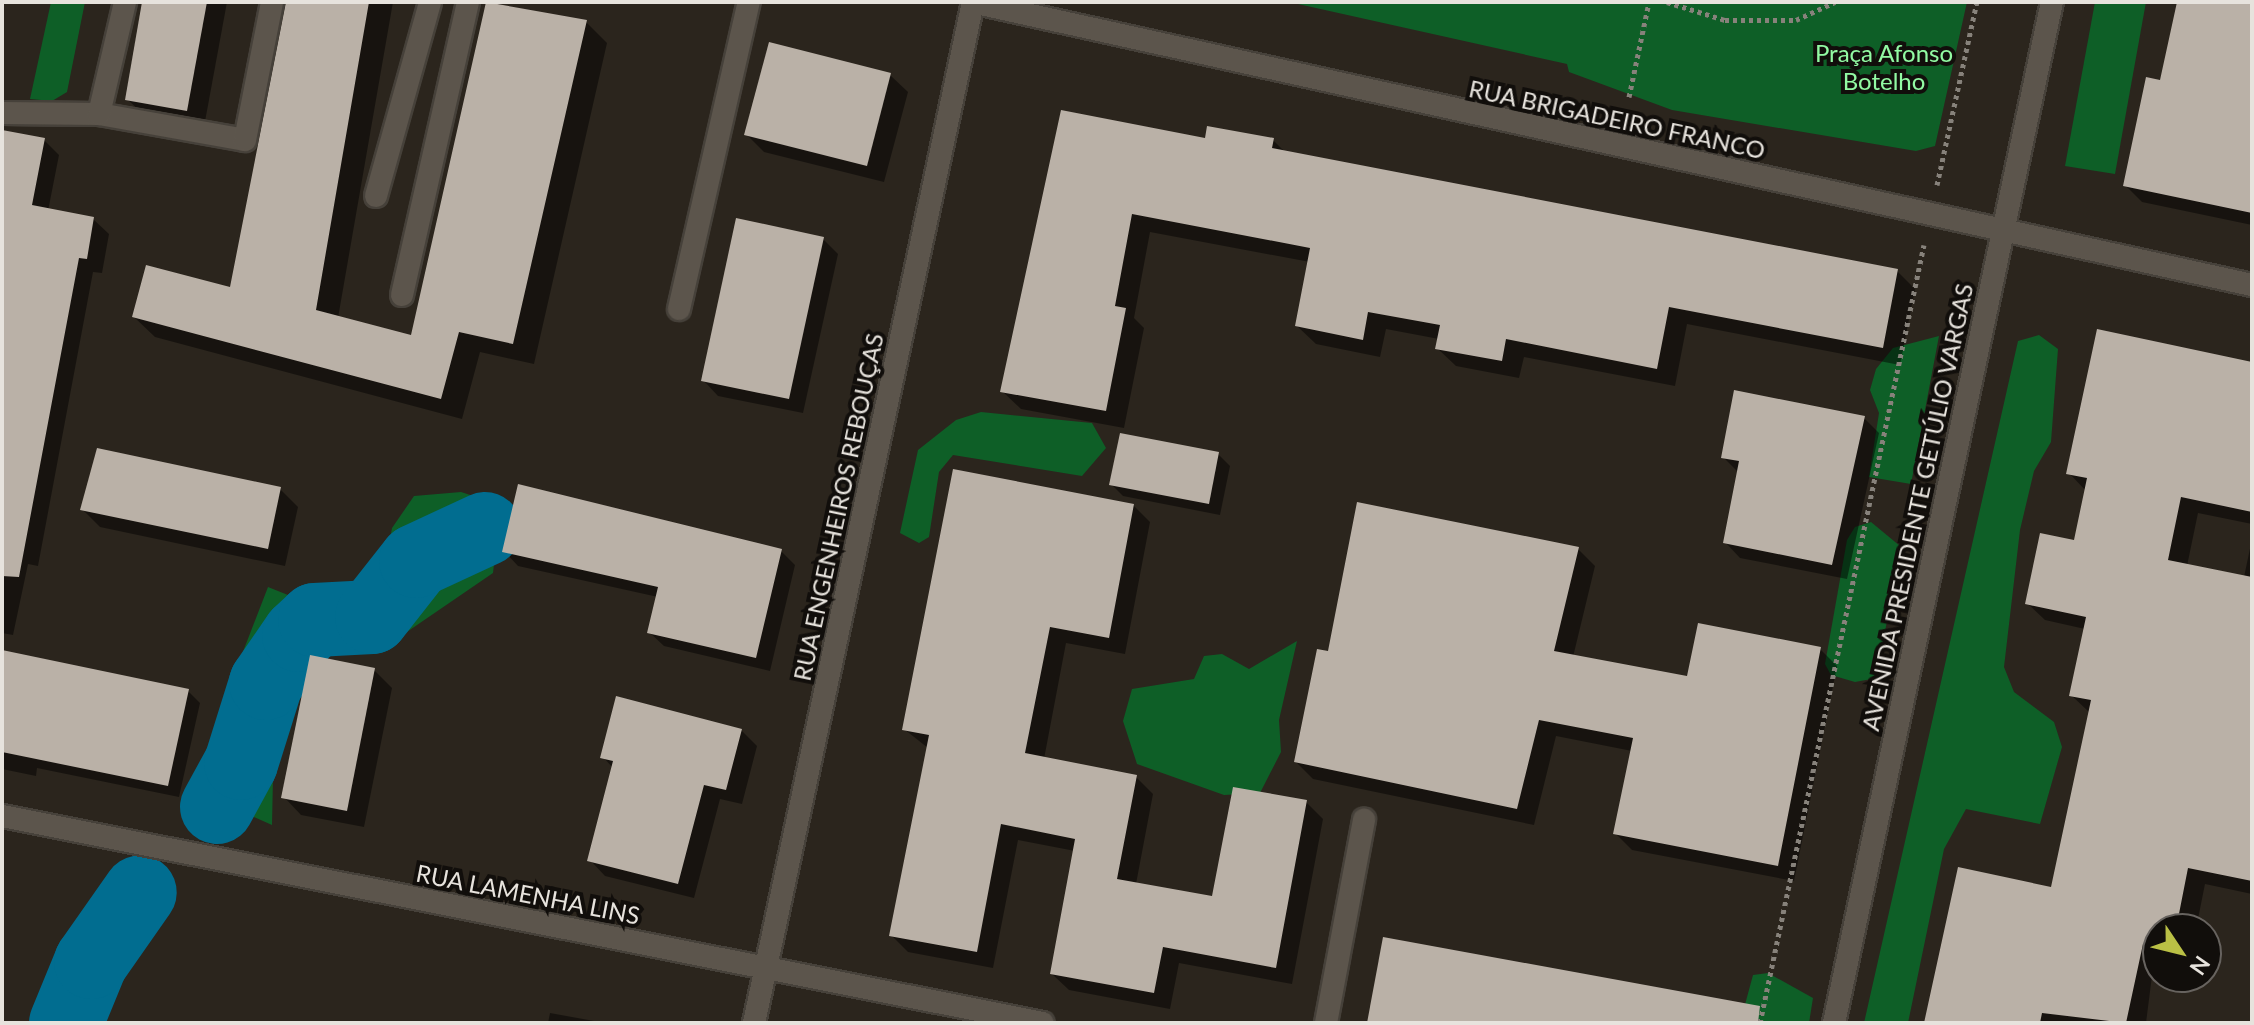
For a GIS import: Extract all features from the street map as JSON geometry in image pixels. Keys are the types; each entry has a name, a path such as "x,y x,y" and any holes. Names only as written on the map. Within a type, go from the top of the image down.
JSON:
{"main road":[{"path":"99,114 125,2"},
{"path":"2,113 99,114 245,140 272,2"},
{"path":"376,196 430,2"},
{"path":"402,295 468,2"},
{"path":"679,309 749,2"},
{"name":"RUA BRIGADEIRO FRANCO","path":"972,2 2252,285"},
{"name":"RUA ENGENHEIROS REBOUÇAS","path":"754,1023 972,2"},
{"name":"AVENIDA PRESIDENTE GETÚLIO VARGAS","path":"1834,1023 2052,2"},
{"name":"RUA LAMENHA LINS","path":"2,816 1043,1023"},
{"path":"1326,1023 1364,820"}],"path":[{"path":"1629,97 1649,2"},
{"path":"1667,2 1725,20 1782,20 1835,2"},
{"path":"1941,165 1977,2"},
{"path":"1760,1023 1918,276"}],"green space":[{"path":"51,2 85,2 67,92 52,101 30,99"},
{"name":"Praça Afonso Botelho","path":"1289,2 1967,2 1935,146 1916,151 1672,110 1569,72 1567,64"},
{"path":"2095,2 2146,2 2115,174 2065,166"},
{"path":"2039,335 2058,349 2051,442 2034,471 2020,530 2004,667 2014,692 2054,722 2062,747 2040,824 1966,809 1944,849 1908,1023 1864,1023 2018,341"},
{"path":"1939,336 1911,484 1869,477 1879,413 1870,390 1876,369 1893,348"},
{"path":"981,412 1092,423 1106,448 1082,476 953,455 939,472 929,537 919,543 900,533 918,450 956,420"},
{"path":"461,492 501,505 493,573 382,649 311,647 256,753 273,778 272,825 202,794 232,680 268,587 308,603 339,598 384,571 392,528 414,496"},
{"path":"1871,522 1900,546 1877,678 1855,682 1831,675 1825,664 1847,540 1855,527"},
{"path":"1297,641 1279,720 1281,752 1260,793 1224,795 1137,764 1123,721 1132,689 1194,679 1204,656 1222,654 1249,669"},
{"path":"1768,973 1813,998 1809,1023 1740,1023 1753,975"}],"building":[{"path":"142,2 207,2 187,111 125,100"},
{"path":"286,2 369,2 316,310 411,335 486,2 587,20 513,344 459,332 441,399 132,317 146,265 230,287"},
{"path":"2177,2 2252,2 2252,213 2123,186 2146,77 2160,80"},
{"path":"769,42 891,73 867,166 744,135"},
{"path":"1061,110 1205,138 1207,126 1274,138 1272,148 1898,269 1883,348 1669,307 1657,369 1506,339 1502,361 1435,349 1440,325 1368,312 1363,340 1295,326 1310,248 1132,214 1115,306 1126,308 1106,411 1000,392"},
{"path":"2,130 45,138 32,205 94,217 87,259 79,258 19,577 2,576"},
{"path":"736,218 824,237 789,399 701,381"},
{"path":"2097,329 2252,362 2252,512 2181,497 2168,560 2252,577 2252,881 2188,868 2179,913 2142,913 2142,949 2126,1023 2042,1013 2040,1023 1924,1023 1958,867 2051,887 2091,700 2069,696 2086,617 2025,604 2040,533 2074,540 2087,478 2066,474"},
{"path":"1734,390 1865,416 1832,565 1723,543 1739,461 1721,458"},
{"path":"1120,433 1219,452 1209,504 1109,485"},
{"path":"97,448 281,487 268,549 80,510"},
{"path":"953,469 1134,504 1109,638 1050,627 1025,753 1137,775 1117,879 1212,896 1233,787 1307,800 1276,968 1163,947 1154,993 1050,974 1075,839 1001,824 977,952 889,936 929,735 902,730"},
{"path":"518,484 782,549 756,658 647,633 658,587 502,552"},
{"path":"1357,502 1579,547 1554,651 1687,676 1698,623 1821,647 1778,866 1613,834 1633,738 1539,720 1517,809 1294,762 1317,649 1328,651"},
{"path":"2,650 189,689 168,786 2,752"},
{"path":"310,655 375,668 347,811 281,798"},
{"path":"616,696 742,729 726,790 704,785 678,884 587,861 613,761 600,758"},
{"path":"1383,937 1760,1006 1758,1023 1367,1023"}],"waterway":[{"path":"217,807 241,763 266,683 299,635 315,620 372,617 416,561 485,529"},
{"path":"66,1023 91,962 140,892"}]}
